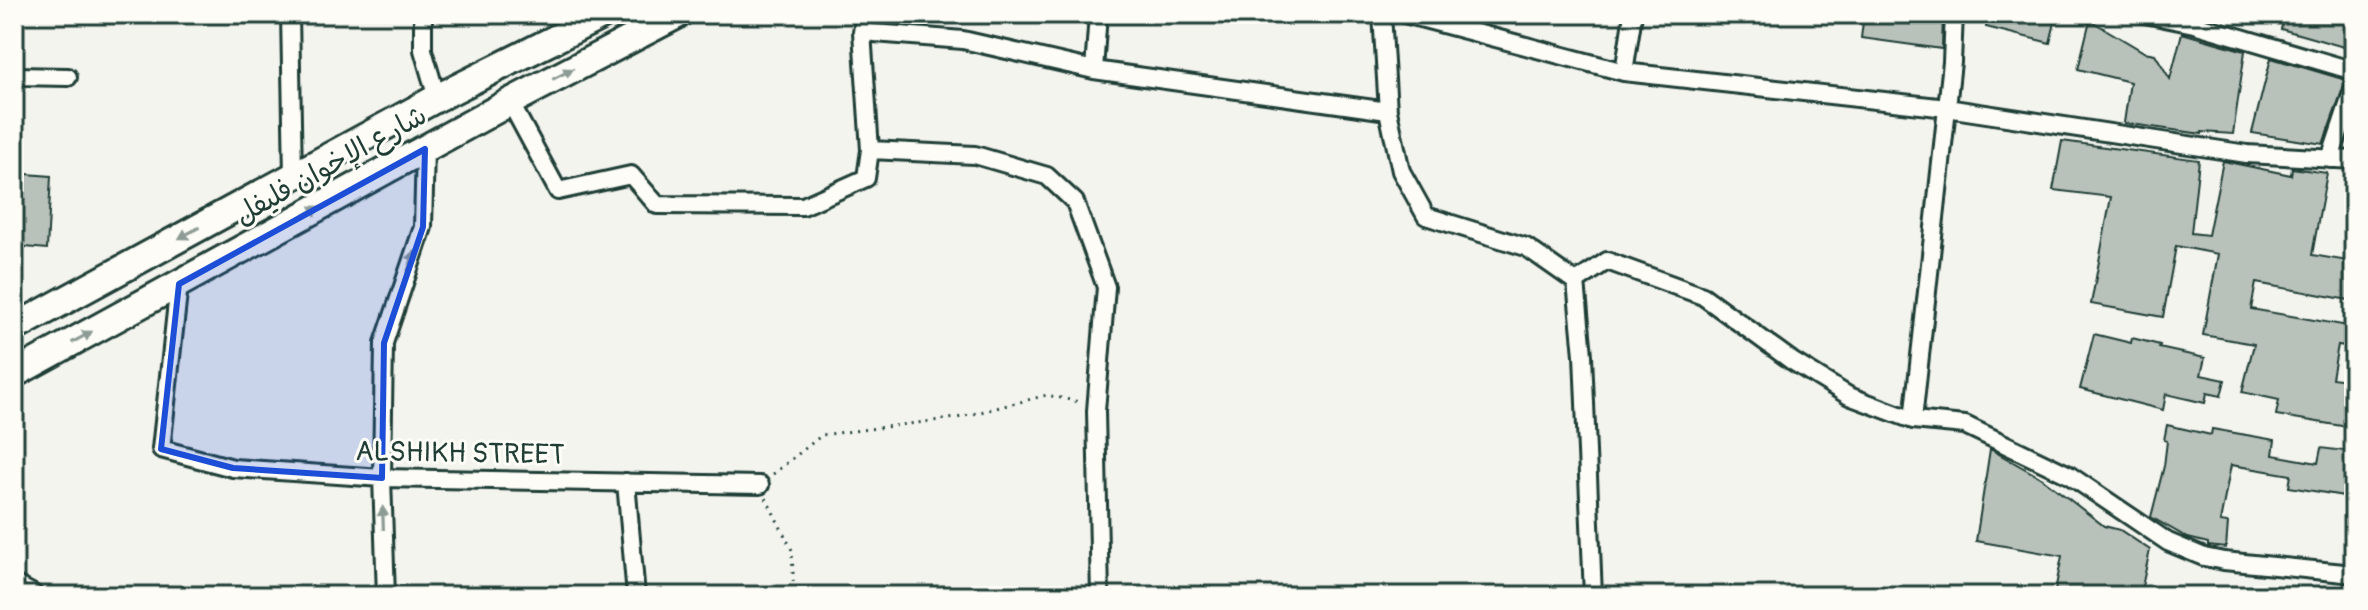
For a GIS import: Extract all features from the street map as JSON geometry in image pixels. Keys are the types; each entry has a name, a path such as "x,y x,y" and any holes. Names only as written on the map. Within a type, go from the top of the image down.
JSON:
{"main road":[{"name":"شارع الإخوان فليفل","path":"14,328 437,98 605,14"},
{"name":"شارع الإخوان فليفل","path":"14,374 510,102 679,14"}],"street":[{"path":"290,14 293,176"},
{"path":"423,14 423,50 437,98"},
{"path":"510,102 558,191 631,175 657,205 803,206 866,178 870,150 862,32 865,14"},
{"path":"1094,70 1098,14"},
{"path":"1382,14 1388,111 1401,171 1426,216 1526,247 1576,282 1583,355 1593,596"},
{"path":"1405,14 1624,72 1947,108 2211,150 2279,158 2354,160"},
{"path":"1624,72 1633,14"},
{"path":"1913,420 1947,108 1954,14"},
{"path":"2145,14 2194,24 2354,71"},
{"path":"862,32 963,40 1094,70 1388,111"},
{"path":"14,76 68,77"},
{"path":"2330,159 2354,87"},
{"path":"386,596 382,478 384,343 423,227 425,149"},
{"path":"870,150 975,155 1047,176 1075,202 1106,287 1096,406 1100,596"},
{"path":"1576,282 1607,261 1703,296 1792,361 1849,396 1913,420 1965,425 2069,475 2147,530 2204,557 2296,570 2354,574"},
{"name":"ALSHIKH STREET","path":"179,284 161,449 233,468 382,478 760,485"},
{"path":"626,482 636,596"},
{"path":"14,587 31,596"}],"path":[{"path":"794,596 792,550 760,485 822,435 957,418 1047,395 1096,406"}],"highlighted area":[{"path":"425,149 423,227 384,343 382,478 233,468 161,449 179,284"}],"building":[{"path":"1864,14 1943,14 1942,49 1861,38"},
{"path":"1988,14 2018,17 2019,14 2057,14 2050,43 1986,27"},
{"path":"2285,14 2354,14 2354,50 2281,29"},
{"path":"2090,20 2144,52 2155,54 2170,79 2182,33 2245,51 2233,134 2202,134 2124,123 2130,82 2078,69"},
{"path":"2271,58 2346,80 2323,144 2252,133"},
{"path":"2062,141 2199,160 2191,233 2208,235 2223,161 2291,175 2292,168 2327,173 2312,255 2354,262 2354,288 2351,287 2349,300 2256,283 2251,309 2354,327 2352,347 2338,345 2332,378 2354,381 2354,428 2276,415 2279,400 2242,392 2254,344 2203,335 2218,254 2176,246 2163,317 2091,304 2111,197 2053,190"},
{"path":"14,173 51,176 47,249 14,246"},
{"path":"2094,334 2131,343 2132,338 2160,345 2159,348 2205,358 2201,375 2225,380 2221,396 2207,393 2205,403 2166,394 2163,410 2080,389"},
{"path":"2167,425 2211,435 2212,429 2275,440 2273,455 2318,463 2321,448 2353,452 2344,496 2289,487 2291,475 2231,465 2220,522 2228,523 2226,548 2208,546 2208,543 2188,538 2151,517 2164,466"},
{"path":"1990,449 2043,479 2104,526 2120,530 2150,550 2140,596 2054,596 2062,556 1976,541"}]}
